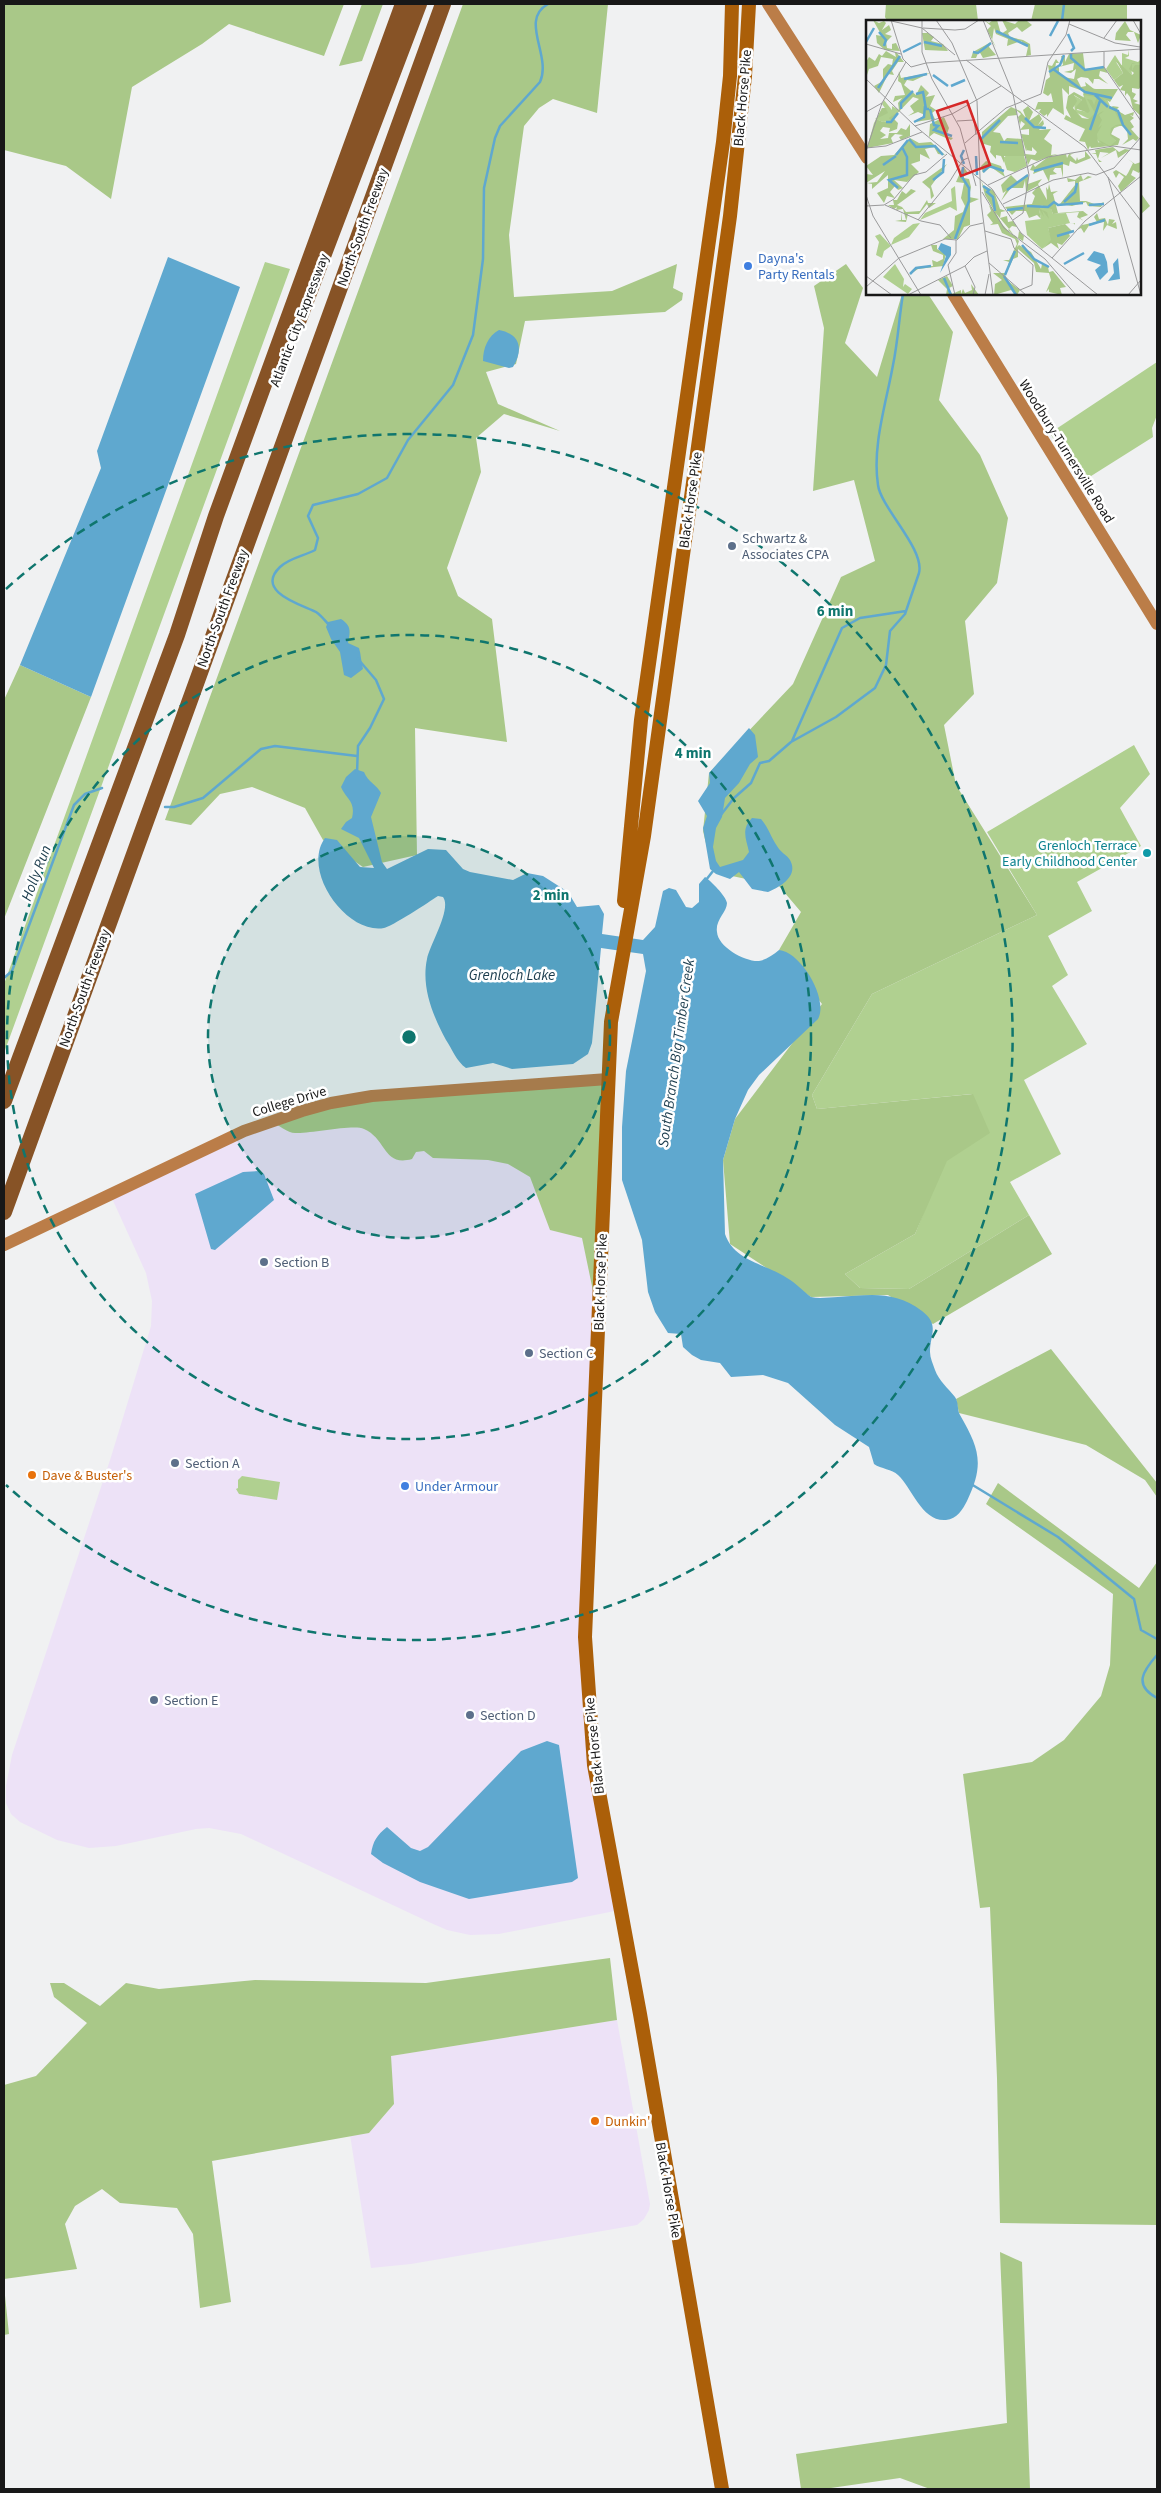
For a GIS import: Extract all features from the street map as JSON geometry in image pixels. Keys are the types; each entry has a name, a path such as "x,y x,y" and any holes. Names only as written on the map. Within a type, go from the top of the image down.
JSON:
{"highway":[{"path":"356,131 374,64 394,4"},
{"path":"4,1101 177,635 216,516 403,4"},
{"name":"Atlantic City Expressway","path":"177,635 419,4"},
{"name":"North-South Freeway","path":"4,1212 443,4"}],"main road":[{"name":"Black Horse Pike","path":"628,896 628,835 649,660 724,142 730,76 732,4"},
{"name":"Black Horse Pike","path":"722,2489 640,2014 596,1781 589,1725 585,1637 611,1022 628,896 644,836 730,216 745,76 750,4"},
{"path":"768,4 866,156"},
{"name":"Woodbury-Turnersville Road","path":"954,295 1157,624"},
{"path":"628,835 644,836"},
{"name":"College Drive","path":"5,1244 244,1131 302,1110 372,1096 608,1079"}],"shaded area":[{"path":"608,1079 588,1701 620,1910 499,1934 470,1935 447,1930 431,1923 241,1834 209,1828 196,1829 116,1846 89,1848 57,1840 20,1822 11,1814 6,1803 6,1786 12,1755 111,1457 151,1326 152,1301 146,1273 110,1194 302,1111"},
{"path":"617,2020 650,2204 644,2219 637,2225 411,2264 371,2268 350,2135 369,2133 394,2104 390,2056"}],"green space":[{"path":"4,4 344,4 324,56 229,24 202,44 132,87 111,199 66,166 4,150"},
{"path":"362,4 383,4 362,61 339,66"},
{"path":"463,4 608,4 597,113 553,99 539,108 524,126 509,235 514,297 612,291 677,264 673,288 683,293 682,300 665,312 525,321 516,364 486,372 498,404 560,431 504,414 476,438 481,472 447,568 458,596 492,619 507,742 415,728 417,855 363,867 323,840 305,808 252,787 220,794 191,825 165,820"},
{"path":"886,4 976,4 978,20 886,20"},
{"path":"1035,4 1127,4 1127,20 1031,20"},
{"path":"1141,193 1150,206 1141,214"},
{"path":"265,262 290,269 4,1053 4,984"},
{"path":"846,264 863,288 845,343 877,377 902,295 929,295 953,332 939,400 980,455 1008,518 997,583 965,621 974,694 944,725 956,785 1037,915 872,994 812,1095 817,1109 973,1094 990,1133 947,1161 915,1234 845,1274 860,1288 909,1289 1029,1215 1052,1254 933,1324 888,1295 811,1297 730,1244 723,1160 735,1119 822,1004 779,950 801,912 779,886 713,872 703,831 709,773 793,684 841,577 875,561 854,480 813,491 824,328 814,286"},
{"path":"1157,362 1157,415 1152,428 1153,437 1080,483 1050,433"},
{"path":"20,665 91,697 4,919 4,700"},
{"path":"1134,745 1150,774 1120,808 1141,846 1077,882 1092,911 1048,936 1068,975 1052,986 1087,1044 1024,1080 1061,1154 1010,1182 1029,1215 909,1289 860,1288 845,1274 915,1234 972,1094 817,1109 812,1095 872,994 1037,915 987,832"},
{"path":"608,1079 598,1315 582,1238 550,1230 530,1177 508,1164 488,1160 433,1158 424,1151 416,1152 412,1159 396,1159 390,1156 377,1139 364,1129 342,1128 292,1133 271,1121 331,1103"},
{"path":"1051,1349 1157,1483 1157,1497 1145,1480 1086,1445 959,1413 956,1399"},
{"path":"242,1476 280,1482 277,1500 239,1494 236,1489 238,1488 238,1480"},
{"path":"998,1483 1139,1588 1157,1562 1157,2225 1000,2223 997,2078 990,1907 980,1908 963,1774 1032,1762 1064,1740 1101,1696 1110,1665 1113,1594 986,1504"},
{"path":"610,1958 617,2020 391,2056 394,2104 369,2133 212,2161 231,2302 200,2308 193,2234 177,2208 120,2203 102,2189 75,2206 65,2224 77,2269 4,2279 4,2085 36,2076 87,2023 54,1997 50,1983 64,1983 100,2006 126,1983 159,1989 255,1980 426,1983"},
{"path":"1000,2252 1022,2262 1030,2489 930,2489 900,2478 824,2489 801,2489 796,2454 1007,2423"},
{"path":"4,2286 9,2334 4,2335"}],"water":[{"path":"168,257 240,287 91,697 20,665 101,468 97,451"},
{"path":"499,330 512,335 518,343 518,354 513,367 509,368 483,361 487,343"},
{"path":"341,619 347,624 349,630 348,643 359,648 363,669 351,678 344,675 340,652 331,639 326,627 328,622"},
{"path":"749,728 755,735 758,757 750,764 739,783 725,798 722,817 716,828 713,847 716,861 720,867 743,860 749,852 745,834 746,826 752,818 761,819 778,848 789,858 792,866 792,871 787,880 768,892 752,889 739,872 730,879 716,874 710,869 703,828 707,816 698,801 710,783 709,773"},
{"name":"Grenloch Lake","path":"355,769 364,772 381,793 371,817 382,862 387,869 428,849 446,850 463,869 470,872 513,880 527,873 543,876 568,892 577,907 599,905 604,914 602,934 643,940 655,927 663,891 669,888 676,890 686,907 692,908 699,902 699,884 705,877 721,893 727,903 719,920 717,932 722,943 727,948 733,953 753,961 764,960 779,950 796,959 804,967 820,1000 818,1019 759,1075 748,1090 735,1119 723,1160 725,1234 729,1243 743,1256 779,1273 811,1297 882,1295 912,1304 928,1316 933,1330 930,1356 939,1378 956,1399 959,1413 972,1437 977,1456 978,1466 973,1488 964,1507 956,1516 946,1520 930,1516 898,1475 893,1471 874,1464 869,1447 835,1425 788,1383 763,1375 731,1377 720,1363 701,1360 692,1355 683,1347 681,1334 668,1333 655,1312 648,1292 642,1240 622,1180 622,1127 626,1071 646,971 643,954 601,948 592,1043 588,1054 573,1064 512,1069 493,1063 466,1068 457,1059 441,1031 427,991 427,959 443,918 445,902 443,897 438,896 388,927 370,927 356,922 343,911 323,883 319,867 319,852 325,838 337,840 360,867 374,868 359,838 341,829 352,818 353,808 341,787 346,777"},
{"path":"260,1171 264,1174 274,1200 215,1250 211,1249 195,1194 243,1172"},
{"path":"547,1741 559,1745 578,1878 572,1882 469,1899 420,1882 383,1863 371,1854 376,1839 387,1827 411,1848 420,1851 428,1847 521,1751"}],"waterway":[{"name":"South Branch Big Timber Creek","path":"330,626 316,612 283,596 273,584 274,576 284,564 315,550 318,538 308,516 313,505 358,494 387,478 408,440 453,385 473,335 483,259 484,188 495,138 500,126 540,82 543,72 536,19 540,11 548,4"},
{"path":"1062,20 1064,4"},
{"path":"720,816 734,798 751,783 760,763 769,761 791,742 836,717 875,688 886,665 890,631 905,614 919,573 919,563 916,552 881,494 877,470 878,440 895,356 903,295"},
{"path":"792,741 842,628 860,618 906,611"},
{"name":"South Branch Big Timber Creek","path":"357,773 358,746 370,728 384,699 376,680 358,659"},
{"name":"Holly Run","path":"165,807 174,807 203,798 261,749 275,746 357,756"},
{"name":"Holly Run","path":"4,978 12,971 74,805 85,794 102,788"},
{"path":"706,880 713,871"},
{"name":"South Branch Big Timber Creek","path":"971,1484 1058,1537 1134,1599 1141,1630 1157,1639"},
{"name":"South Branch Big Timber Creek","path":"1157,1655 1143,1678 1145,1688 1157,1698"}],"place":[{"name":"Dayna's Party Rentals","path":"748,266"},
{"name":"Schwartz & Associates CPA","path":"732,546"},
{"name":"Grenloch Terrace Early Childhood Center","path":"1147,853"},
{"name":"Section B","path":"264,1262"},
{"name":"Section C","path":"529,1353"},
{"name":"Section A","path":"175,1463"},
{"name":"Dave & Buster's","path":"32,1475"},
{"name":"Under Armour","path":"405,1486"},
{"name":"Section E","path":"154,1700"},
{"name":"Section D","path":"470,1715"},
{"name":"Dunkin'","path":"595,2121"}]}
